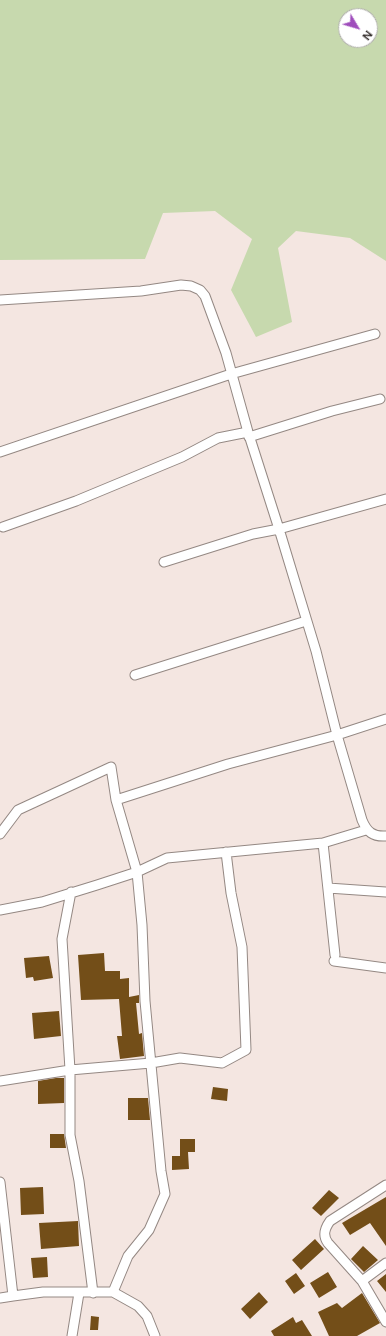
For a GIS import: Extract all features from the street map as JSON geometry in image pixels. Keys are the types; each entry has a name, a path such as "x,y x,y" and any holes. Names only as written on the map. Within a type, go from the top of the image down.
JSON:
{"street":[{"path":"0,300 191,286 200,290 205,296 232,374 248,434 279,529 337,736 366,830 377,836 386,836"},
{"path":"0,452 232,374 375,334"},
{"path":"3,527 76,502 182,457 218,438 248,434 380,399"},
{"path":"164,562 253,534 279,529 386,499"},
{"path":"134,675 306,621"},
{"path":"116,800 228,764 337,736 386,719"},
{"path":"0,834 18,810 111,767 116,800 137,872 142,925 145,1002 160,1171 165,1194 149,1230 128,1256 113,1292"},
{"path":"0,910 42,902 137,872 167,858 323,843 366,830"},
{"path":"323,843 334,958 386,968"},
{"path":"0,1081 70,1070 151,1063 180,1058 222,1063 246,1050 242,947 230,893 226,852"},
{"path":"328,888 386,892"},
{"path":"71,892 62,939 70,1070 70,1135 79,1181 93,1293"},
{"path":"0,1182 13,1296"},
{"path":"386,1185 330,1221 325,1228 324,1236 328,1243 362,1281 386,1322"},
{"path":"362,1281 386,1263"},
{"path":"0,1298 43,1292 113,1292 138,1306 147,1316 155,1336"},
{"path":"72,1336 79,1293"}],"green space":[{"path":"0,0 386,0 386,261 350,238 296,231 278,248 292,322 256,337 231,290 252,239 215,211 163,213 145,259 0,260"}],"building":[{"path":"104,953 105,971 120,971 120,979 129,978 129,997 139,995 139,1003 136,1003 139,1034 142,1033 144,1056 120,1059 117,1036 122,1036 119,999 81,1000 78,955"},
{"path":"49,956 53,978 34,981 33,977 26,978 24,958"},
{"path":"59,1011 61,1036 34,1039 32,1013"},
{"path":"64,1078 64,1103 38,1104 38,1081"},
{"path":"213,1087 228,1089 227,1101 211,1099"},
{"path":"128,1098 148,1098 150,1120 128,1120"},
{"path":"50,1134 64,1134 66,1148 50,1148"},
{"path":"180,1139 195,1139 195,1152 188,1152 189,1169 172,1170 172,1156 180,1156"},
{"path":"43,1187 44,1214 21,1215 20,1188"},
{"path":"329,1190 339,1198 321,1216 312,1208"},
{"path":"386,1197 386,1246 370,1223 350,1235 342,1223"},
{"path":"78,1221 79,1246 41,1249 39,1223"},
{"path":"315,1239 324,1249 301,1270 292,1260"},
{"path":"363,1246 378,1260 364,1272 351,1259"},
{"path":"47,1257 48,1277 33,1278 31,1258"},
{"path":"328,1272 337,1287 319,1298 310,1283"},
{"path":"296,1273 305,1286 294,1294 285,1281"},
{"path":"386,1274 386,1292 377,1281"},
{"path":"259,1292 268,1302 250,1319 241,1309"},
{"path":"362,1293 380,1323 357,1336 329,1336 318,1312 337,1303 342,1308"},
{"path":"91,1316 99,1317 98,1330 90,1330"},
{"path":"293,1317 296,1323 302,1320 312,1336 274,1336 271,1331"}]}
